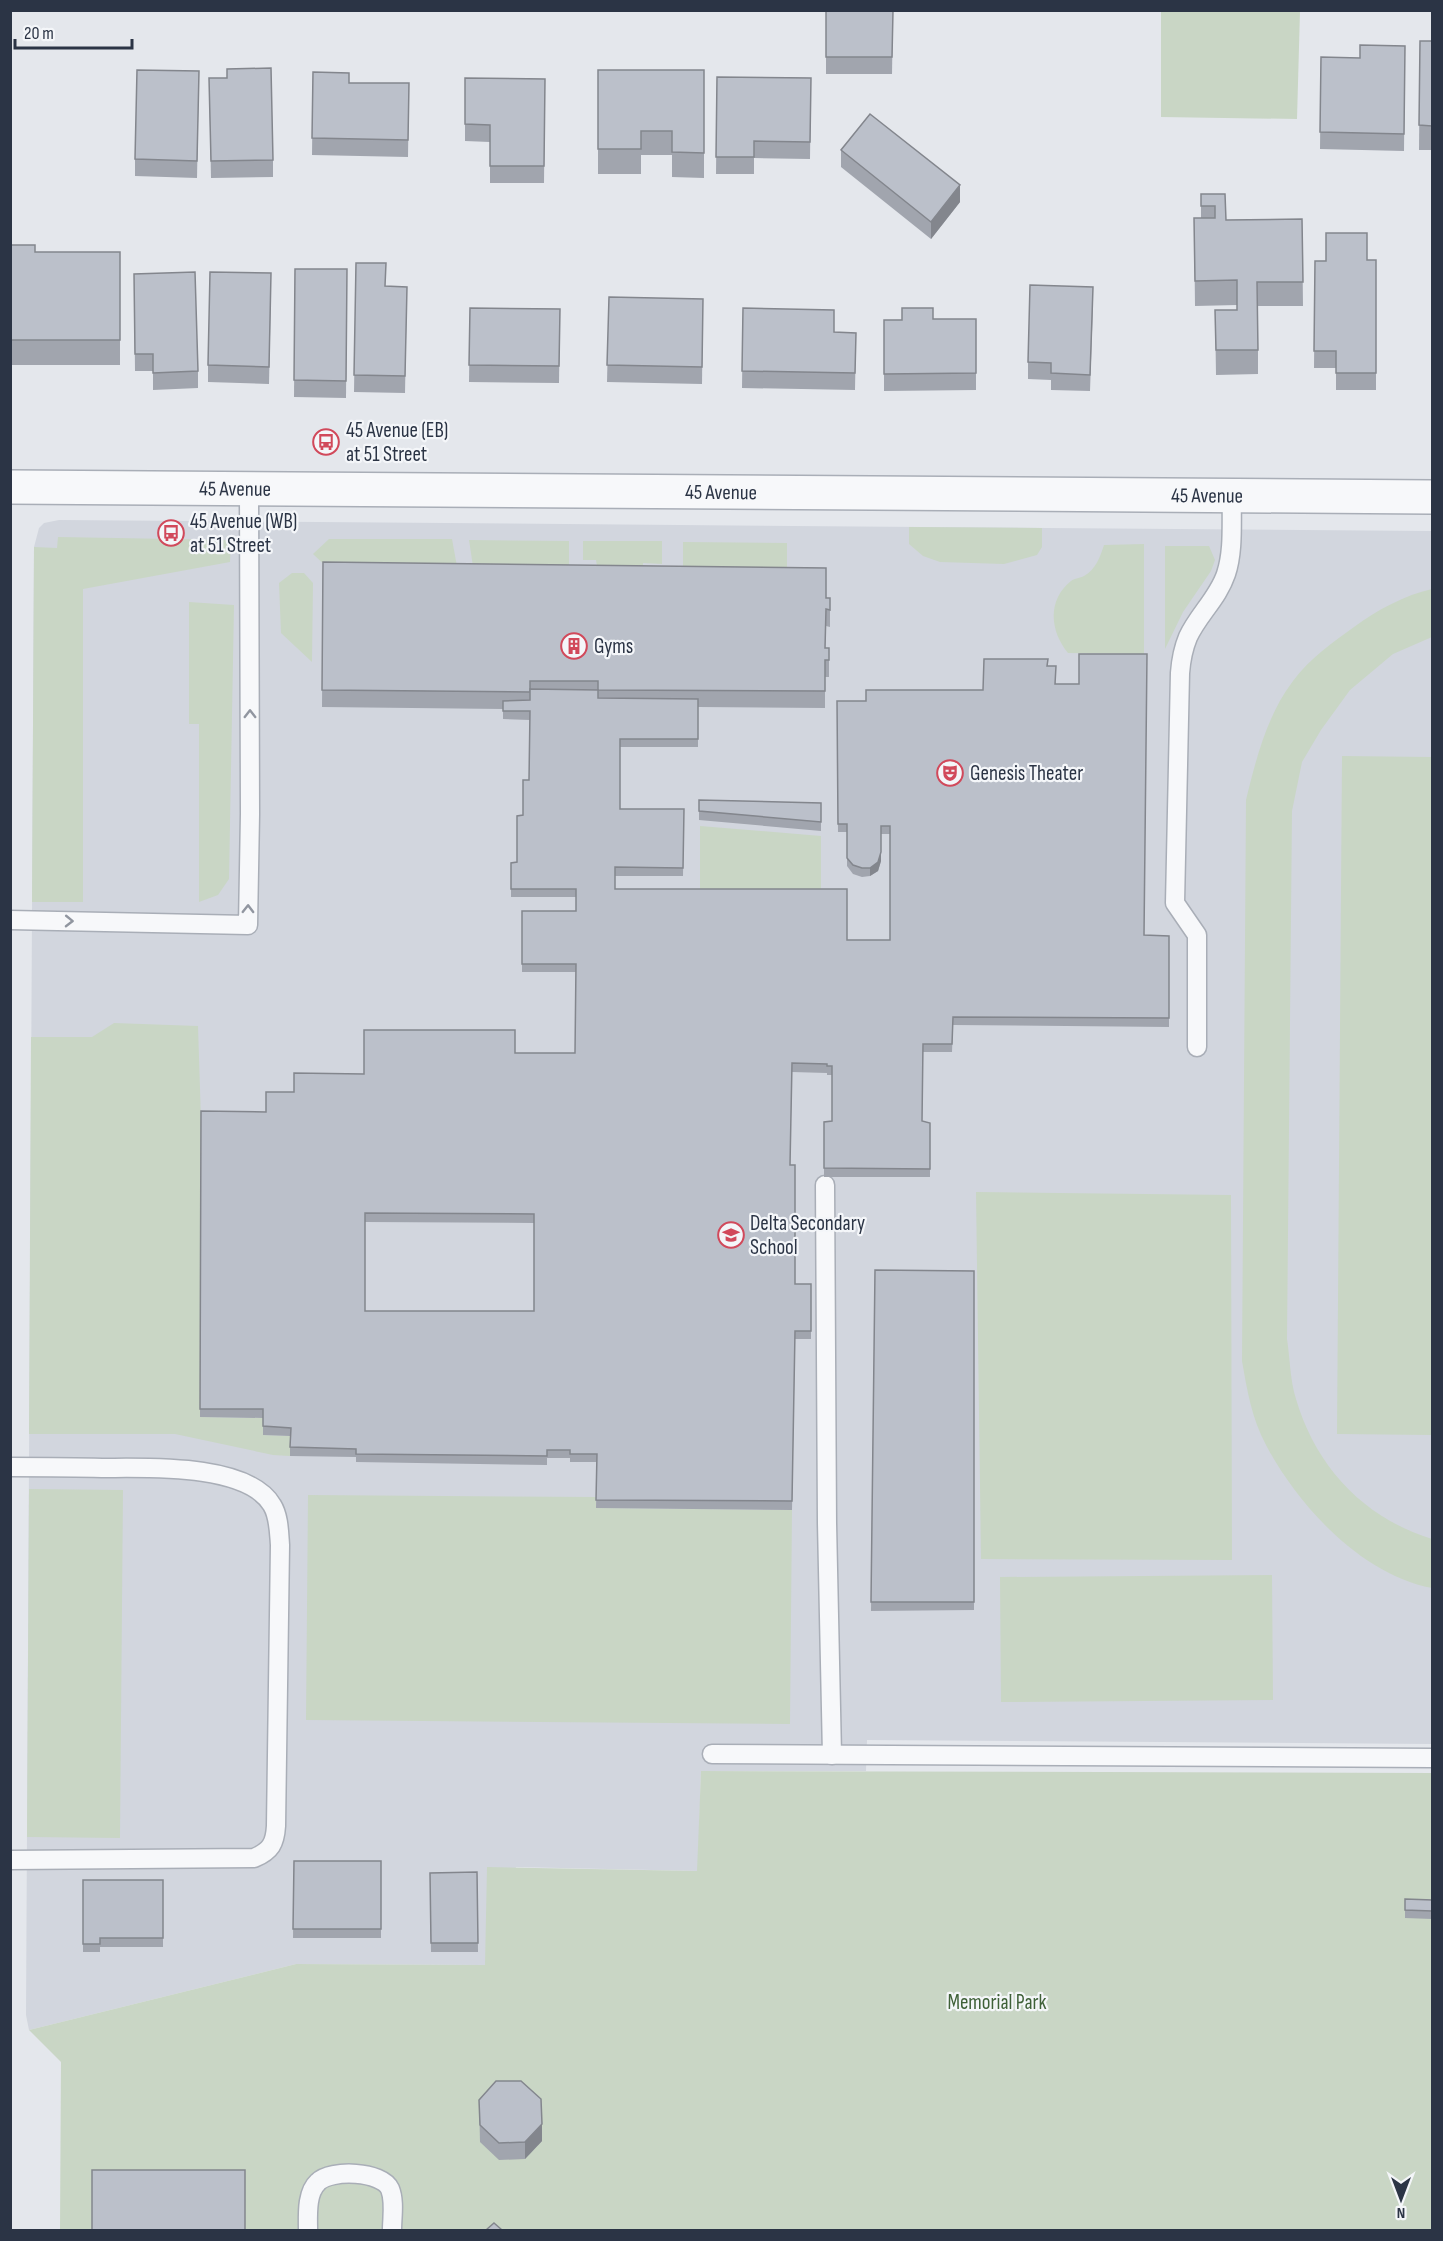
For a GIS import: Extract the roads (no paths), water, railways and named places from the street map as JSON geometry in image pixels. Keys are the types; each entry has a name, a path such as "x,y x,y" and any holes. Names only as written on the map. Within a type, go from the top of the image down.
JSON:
{"street":[{"name":"45 Avenue","path":"10,487 1432,496"}],"lane":[{"path":"10,920 248,925 249,490"},
{"path":"1197,1047 1197,935 1175,903 1180,673 1182,655 1189,636 1220,588 1226,574 1230,559 1232,496"},
{"path":"825,1185 827,1523 832,1755"},
{"path":"10,1467 178,1468 225,1476 249,1485 272,1504 277,1517 280,1545 276,1826 272,1846 266,1854 255,1858 10,1860"},
{"path":"712,1754 1432,1758"},
{"path":"308,2230 309,2201 316,2183 325,2177 336,2175 369,2175 379,2177 386,2183 392,2198 392,2230"}],"place":[{"name":"45 Avenue (EB) at 51 Street","path":"326,442"},
{"name":"45 Avenue (WB) at 51 Street","path":"171,533"},
{"name":"Gyms","path":"574,646"},
{"name":"Genesis Theater","path":"950,773"},
{"name":"Delta Secondary School","path":"731,1235"}],"park label":[{"name":"Memorial Park","path":"997,2002"}]}
